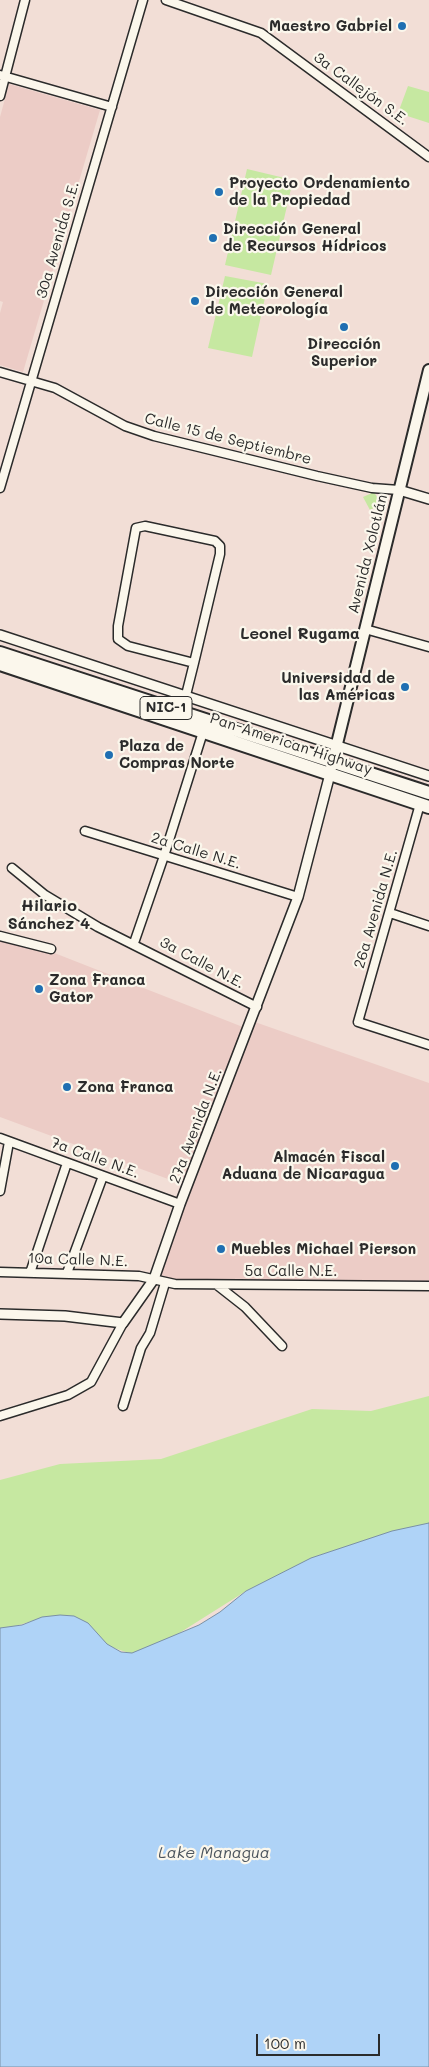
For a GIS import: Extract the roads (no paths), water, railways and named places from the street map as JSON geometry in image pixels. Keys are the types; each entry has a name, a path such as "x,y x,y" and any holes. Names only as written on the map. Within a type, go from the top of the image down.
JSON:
{"highway":[{"name":"Pan-American Highway","path":"0,653 429,793"},
{"name":"Pan-American Highway","path":"0,664 425,806"}],"main road":[{"name":"Avenida Xolotlán","path":"330,774 399,490 424,409 429,370"}],"street":[{"path":"0,96 3,75 25,0"},
{"name":"30a Avenida S.E.","path":"0,488 143,0"},
{"name":"3a Callejón S.E.","path":"166,0 261,33 429,157"},
{"path":"3,75 112,107"},
{"name":"Calle 15 de Septiembre","path":"0,372 55,388 125,426 154,436 317,476 372,488 399,490 429,499"},
{"path":"186,695 194,663 220,554 220,546 215,541 145,526 136,528 118,626 118,640 128,646 194,663"},
{"path":"365,629 429,647"},
{"path":"0,635 429,776"},
{"path":"134,943 203,732"},
{"name":"27a Avenida N.E.","path":"0,1416 68,1394 91,1382 122,1323 154,1279 180,1204 298,897 330,774"},
{"name":"26a Avenida N.E.","path":"425,806 390,913 358,1022 429,1046"},
{"name":"2a Calle N.E.","path":"85,831 298,897"},
{"name":"3a Calle N.E.","path":"12,868 45,895 98,927 134,943 257,1007"},
{"path":"390,913 429,926"},
{"path":"0,936 51,949"},
{"name":"7a Calle N.E.","path":"0,1138 180,1204"},
{"path":"0,1191 9,1142"},
{"path":"30,1273 67,1163"},
{"path":"67,1273 103,1176"},
{"name":"10a Calle N.E.","path":"0,1272 139,1276 154,1279"},
{"name":"5a Calle N.E.","path":"154,1279 165,1283 217,1285 429,1286"},
{"path":"123,1406 141,1348 150,1333 165,1283"},
{"path":"217,1285 245,1307 282,1346"},
{"path":"0,1314 65,1316 122,1323"}],"water":[{"name":"Lake Managua","path":"429,1523 429,2067 0,2067 0,1628 22,1625 42,1617 74,1616 88,1623 107,1644 121,1652 132,1653 199,1625 220,1612 246,1591 311,1558 392,1531"}],"place":[{"name":"Maestro Gabriel","path":"402,26"},
{"name":"Proyecto Ordenamiento de la Propiedad","path":"219,192"},
{"name":"Dirección General de Recursos Hídricos","path":"213,238"},
{"name":"Dirección General de Meteorología","path":"195,301"},
{"name":"Dirección Superior","path":"344,327"},
{"name":"Universidad de las Américas","path":"405,687"},
{"name":"Plaza de Compras Norte","path":"109,755"},
{"name":"Zona Franca Gator","path":"39,989"},
{"name":"Zona Franca","path":"67,1087"},
{"name":"Almacén Fiscal Aduana de Nicaragua","path":"395,1166"},
{"name":"Muebles Michael Pierson","path":"221,1249"}],"district":[{"name":"Leonel Rugama","path":"300,634"},
{"name":"Hilario Sánchez 4","path":"49,915"}]}
